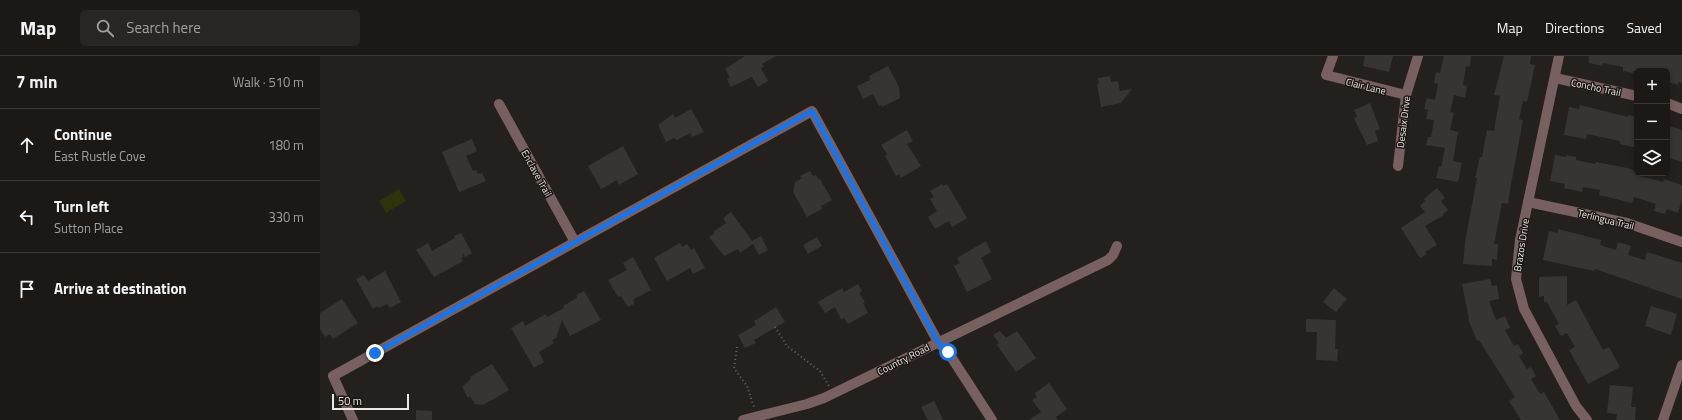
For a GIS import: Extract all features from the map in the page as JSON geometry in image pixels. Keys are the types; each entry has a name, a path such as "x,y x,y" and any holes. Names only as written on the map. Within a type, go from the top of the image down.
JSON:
{"street":[{"name":"Clair Lane","path":"1333,56 1326,76 1406,95"},
{"name":"Desaix Drive","path":"1398,166 1406,95 1418,56"},
{"name":"Brazos Drive","path":"1559,56 1528,202 1516,279 1524,309 1576,406 1587,420"},
{"name":"Concho Trail","path":"1555,78 1634,95"},
{"name":"Enclave Trail","path":"499,104 575,242"},
{"path":"1670,104 1682,109"},
{"path":"353,420 333,376 812,111 938,342 948,352 992,420"},
{"name":"Terlingua Trail","path":"1528,202 1620,222 1682,242"},
{"name":"Country Road","path":"743,420 807,404 834,394 1108,260 1113,255 1117,246"},
{"path":"1663,420 1678,387 1682,365"}],"path":[{"path":"775,327 787,346 820,371 834,394"},
{"path":"737,347 734,368 747,386 756,416"}],"green space":[{"path":"399,189 406,201 386,213 379,201"}],"building":[{"path":"745,56 776,56 762,64 764,67 761,68 768,81 758,87 752,77 731,87 727,79 730,77 725,69"},
{"path":"1365,56 1393,56 1389,72 1363,66"},
{"path":"1444,56 1471,56 1470,67 1466,66 1463,85 1467,86 1465,98 1454,95 1450,112 1454,113 1450,130 1458,132 1453,161 1462,163 1458,182 1436,178 1439,166 1441,167 1445,148 1426,145 1428,137 1431,137 1434,120 1426,119 1428,110 1424,109 1427,98 1435,100 1438,84 1434,83 1436,72 1440,73"},
{"path":"1504,56 1531,56 1530,64 1535,65 1527,102 1523,101 1519,119 1523,120 1508,204 1502,203 1494,244 1498,244 1497,260 1492,259 1492,266 1463,264 1465,242 1477,178 1475,178 1480,157 1482,157 1487,130 1494,131 1500,96 1494,95"},
{"path":"1589,56 1682,56 1682,83 1679,82 1678,85 1670,83 1670,68 1634,68 1633,73 1623,71 1623,67 1603,63 1602,66 1589,63"},
{"path":"888,66 899,87 900,98 882,107 881,105 879,106 873,94 863,99 857,86 870,80 869,76"},
{"path":"1110,76 1111,82 1118,81 1120,91 1132,89 1121,103 1101,107 1097,84 1099,84 1098,78"},
{"path":"1370,103 1380,129 1375,131 1378,141 1367,145 1354,118 1357,117 1354,110"},
{"path":"1580,105 1628,117 1628,115 1634,116 1634,147 1620,144 1620,141 1587,134 1586,139 1564,135 1569,107 1579,109"},
{"path":"691,109 704,132 692,137 690,133 677,140 674,138 666,142 658,125 673,114 675,118"},
{"path":"1670,126 1682,130 1682,162 1670,158"},
{"path":"907,130 913,141 907,144 921,166 901,178 899,174 896,176 885,156 887,154 881,145"},
{"path":"472,139 477,151 466,156 473,171 476,170 478,174 482,173 486,181 459,192 442,152"},
{"path":"623,146 638,174 619,185 617,180 601,189 588,166"},
{"path":"1555,155 1566,157 1566,155 1576,157 1576,160 1627,168 1634,170 1634,176 1640,176 1663,182 1664,179 1682,185 1682,198 1678,213 1667,209 1665,214 1654,211 1656,204 1634,197 1632,203 1599,195 1600,190 1583,187 1582,192 1564,188 1565,184 1550,181"},
{"path":"810,171 813,176 816,175 819,180 820,179 832,200 821,206 822,209 807,217 793,192 795,182 802,178 800,176"},
{"path":"942,184 943,186 947,184 967,218 952,227 949,221 935,229 928,217 937,211 930,199 934,197 930,191"},
{"path":"1437,188 1445,198 1441,201 1448,210 1443,214 1444,215 1425,226 1437,245 1425,252 1427,254 1420,258 1401,228 1425,212 1420,206 1425,201 1424,199"},
{"path":"731,212 752,241 761,236 768,250 759,255 753,244 740,253 738,249 724,256 709,237 715,233 713,232 726,223 723,218"},
{"path":"1558,229 1601,240 1600,245 1616,250 1618,242 1631,246 1628,255 1645,260 1647,252 1682,263 1682,299 1595,269 1594,271 1543,260 1549,231 1558,233"},
{"path":"461,233 472,253 465,257 463,253 461,258 463,261 434,277 416,250 428,243 432,251"},
{"path":"817,237 822,246 808,254 803,245"},
{"path":"986,241 991,252 981,258 992,279 967,292 954,266 960,263 957,258"},
{"path":"680,243 682,247 687,244 691,250 694,248 705,268 693,274 690,268 667,281 654,258"},
{"path":"633,257 651,290 634,299 634,304 628,307 621,296 618,297 608,280 627,270 623,263"},
{"path":"385,271 401,302 390,308 387,304 373,309 356,279 364,275 368,281"},
{"path":"1567,276 1567,305 1576,300 1603,350 1609,347 1620,367 1588,384 1569,350 1575,347 1567,333 1561,336 1555,326 1559,324 1547,302 1544,302 1544,296 1539,297 1539,277"},
{"path":"1490,279 1492,286 1497,285 1499,299 1489,301 1496,320 1505,316 1510,328 1505,330 1514,346 1518,344 1523,353 1519,356 1527,369 1531,367 1536,376 1531,379 1540,394 1544,392 1560,420 1521,420 1509,401 1515,397 1479,340 1477,341 1468,319 1462,284"},
{"path":"858,284 862,291 859,293 865,302 863,303 868,313 848,324 844,318 841,319 835,307 825,313 818,302 842,288 844,292"},
{"path":"1334,288 1347,299 1336,312 1323,302"},
{"path":"584,291 601,320 570,336 562,320 556,338 552,340 554,343 539,352 544,362 534,368 511,328 523,321 525,326 546,314 547,317 564,308 563,306 577,298 576,295"},
{"path":"342,299 358,323 333,339 330,334 325,337 320,329 320,313"},
{"path":"1651,306 1677,314 1671,335 1645,326"},
{"path":"776,307 785,322 754,340 756,343 745,348 738,335 756,325 754,321"},
{"path":"1306,319 1336,320 1335,349 1338,349 1337,361 1316,360 1317,332 1306,332"},
{"path":"1000,331 1006,338 1017,331 1036,358 1016,372 997,345 999,343 993,335"},
{"path":"492,364 509,390 483,405 475,404 470,396 468,398 462,387 471,379 470,377"},
{"path":"1049,383 1067,409 1056,417 1058,420 1029,420 1041,412 1032,400 1037,397 1035,393"},
{"path":"1610,385 1633,387 1631,407 1636,407 1635,420 1616,420 1617,414 1607,413"},
{"path":"934,401 943,420 928,420 921,407"},
{"path":"416,410 432,411 432,420 416,420"}],"route":[{"path":"375,353 812,111 938,342 948,352"}]}
